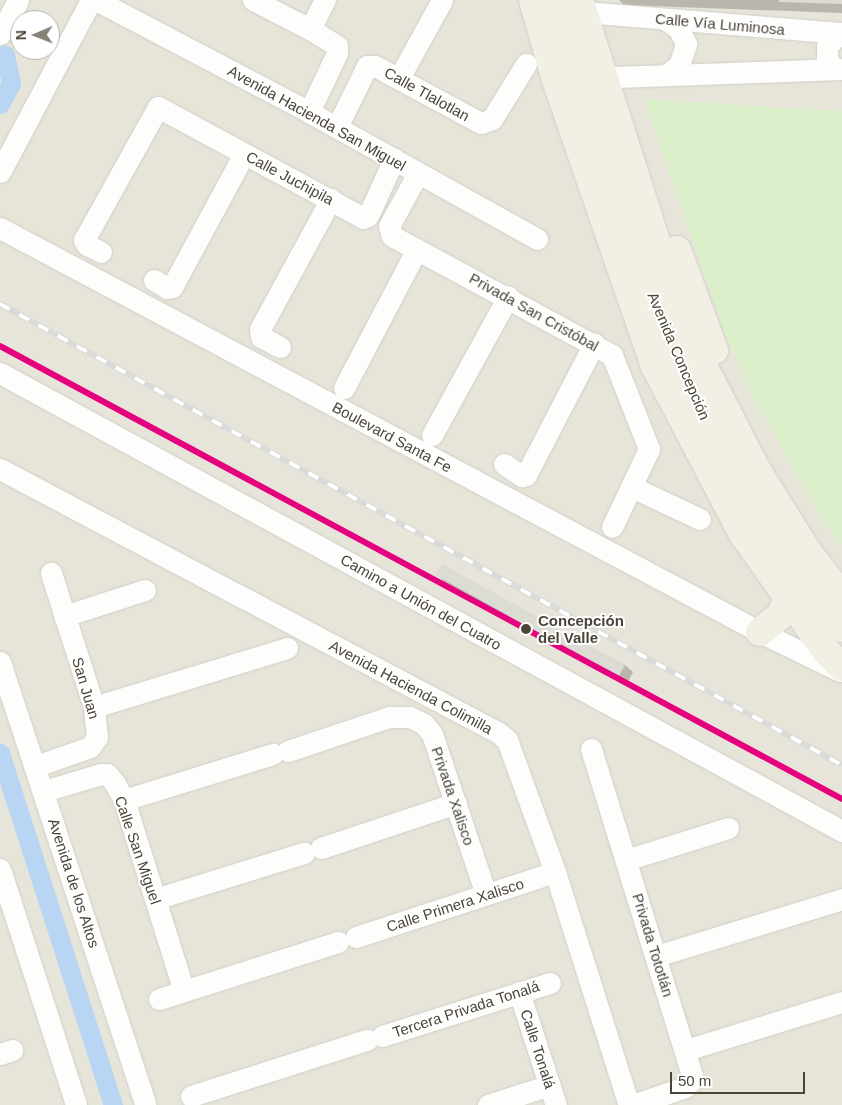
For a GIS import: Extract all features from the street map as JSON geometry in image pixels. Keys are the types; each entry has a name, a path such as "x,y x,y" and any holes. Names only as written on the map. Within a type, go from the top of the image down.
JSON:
{"main road":[{"path":"533,0 556,80 655,366 743,534 787,598 837,656"},
{"name":"Avenida Concepción","path":"553,0 660,320 705,417 752,504 797,574 837,612"},
{"path":"590,4 711,344 742,407 809,525 842,569"},
{"name":"Avenida Concepción","path":"590,4 678,311 691,342 756,470 806,551 837,612"},
{"path":"760,632 782,614 787,598"}],"street":[{"path":"0,34 18,0"},
{"path":"0,172 91,0"},
{"name":"Avenida Hacienda San Miguel","path":"96,0 310,112 538,239"},
{"path":"253,0 310,29 336,45 338,51 310,112"},
{"path":"310,29 325,0"},
{"path":"399,78 442,0"},
{"name":"Calle Vía Luminosa","path":"590,4 666,20 841,33"},
{"path":"666,20 678,28 686,44 679,65 666,75"},
{"path":"838,69 826,53 830,41 841,33"},
{"name":"Calle Tlalotlan","path":"337,127 365,67 370,65 399,78 478,122 485,122 492,119 526,64"},
{"path":"615,77 838,69"},
{"name":"Calle Juchipila","path":"101,252 87,245 84,240 158,107 331,199 360,218 367,217 394,160"},
{"path":"154,280 167,288 172,287 244,154"},
{"name":"Privada San Cristóbal","path":"418,173 389,226 392,236 508,297 612,355 648,442 649,449 612,527"},
{"path":"280,347 261,337 260,329 331,199"},
{"name":"Boulevard Santa Fe","path":"0,228 760,632 842,672"},
{"path":"344,388 416,249"},
{"path":"432,435 508,297"},
{"path":"504,464 522,476 526,475 594,344"},
{"name":"Camino a Unión del Cuatro","path":"0,373 842,831"},
{"name":"Avenida Hacienda Colimilla","path":"0,469 499,733 513,751 555,872 629,1105"},
{"path":"632,487 700,519"},
{"name":"San Juan","path":"36,766 93,744 97,732 94,707 51,573"},
{"path":"64,616 145,590"},
{"name":"Boulevard Santa Fe","path":"785,645 837,656"},
{"path":"94,707 287,648"},
{"name":"Avenida de los Altos","path":"0,662 36,766 146,1105"},
{"name":"Privada Xalisco","path":"124,800 401,716 417,720 432,734 486,894"},
{"name":"Privada Tototlán","path":"591,749 686,1050 692,1075 689,1084 633,1105"},
{"name":"Calle San Miguel","path":"44,792 107,774 124,800 184,991"},
{"path":"155,898 313,850 456,802"},
{"path":"626,860 728,828"},
{"path":"0,869 76,1105"},
{"name":"Calle Primera Xalisco","path":"159,999 555,872"},
{"path":"656,956 842,899"},
{"name":"Tercera Privada Tonalá","path":"191,1096 218,1096 375,1038 550,983"},
{"name":"Calle Tonalá","path":"519,992 553,1095"},
{"path":"686,1050 842,1002"},
{"path":"488,1105 553,1095"}],"shaded area":[{"path":"0,0 842,0 842,1105 0,1105"}],"green space":[{"path":"644,99 842,111 842,546 819,515 756,401 726,338"}],"building":[{"path":"779,0 842,0 842,4 779,2"},
{"name":"Concepción del Valle","path":"442,564 625,665 618,677 436,575"}],"waterway":[{"path":"0,104 11,83 5,55"},
{"path":"0,753 113,1105"}],"railway":[{"path":"0,304 842,765"}],"transit line":[{"path":"0,346 842,799"}],"place":[{"name":"Concepción del Valle","path":"526,629"}]}
